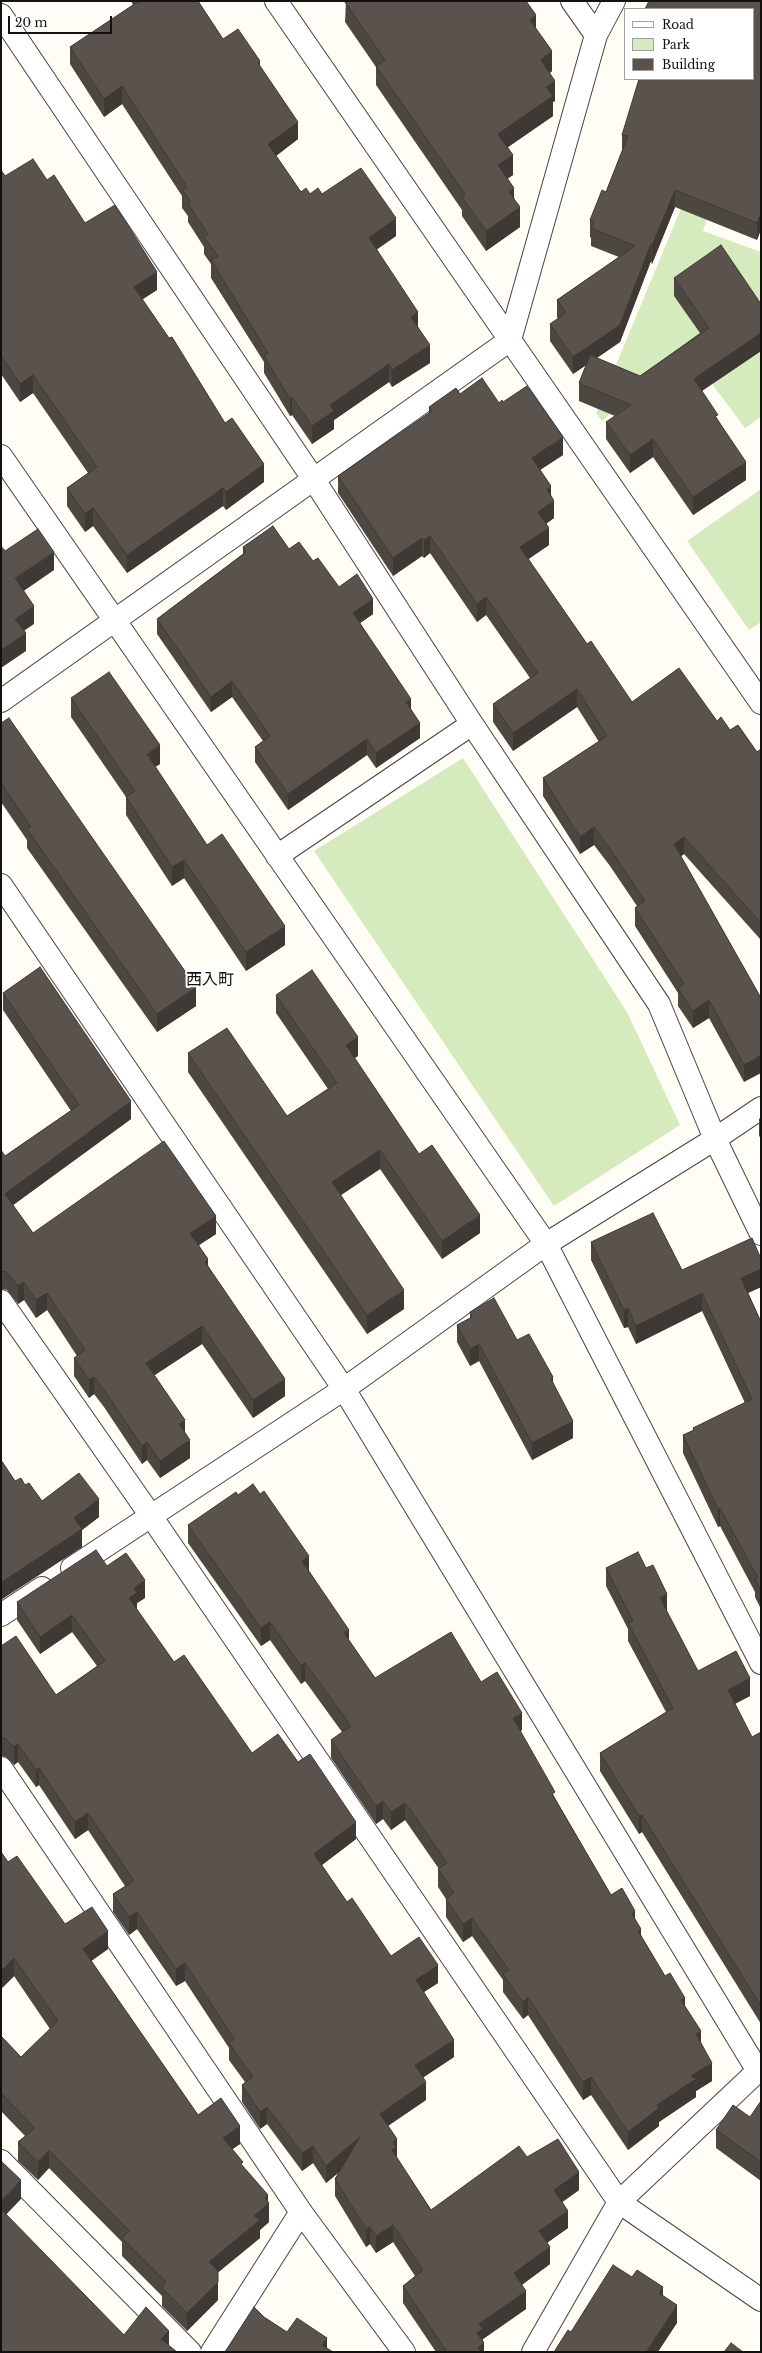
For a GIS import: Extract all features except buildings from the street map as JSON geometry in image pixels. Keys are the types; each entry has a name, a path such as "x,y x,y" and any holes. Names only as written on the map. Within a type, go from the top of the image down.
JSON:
{"street":[{"path":"276,1 761,704"},
{"path":"572,1 596,35"},
{"path":"1,701 115,622 510,340 596,35 614,1"},
{"path":"1,15 314,480 472,724 659,1004 715,1140 761,1234"},
{"path":"1,456 546,1244 761,1663"},
{"path":"277,856 472,724"},
{"path":"1,886 344,1389 760,2069 619,2202 534,2352"},
{"path":"1,1615 344,1389 546,1244 715,1140 761,1108"},
{"path":"1,1301 151,1516 619,2202 761,2300"},
{"path":"1,1768 301,2212 404,2352"},
{"path":"1,2161 190,2352"},
{"path":"212,2352 301,2212"}],"green space":[{"path":"692,182 716,191 703,231 761,252 761,417 745,428 686,349 602,421 596,413"},
{"path":"761,489 761,622 749,630 687,541"},
{"path":"463,758 627,1012 680,1125 554,1206 314,851"}],"district":[{"name":"西入町","path":"210,980"}]}
